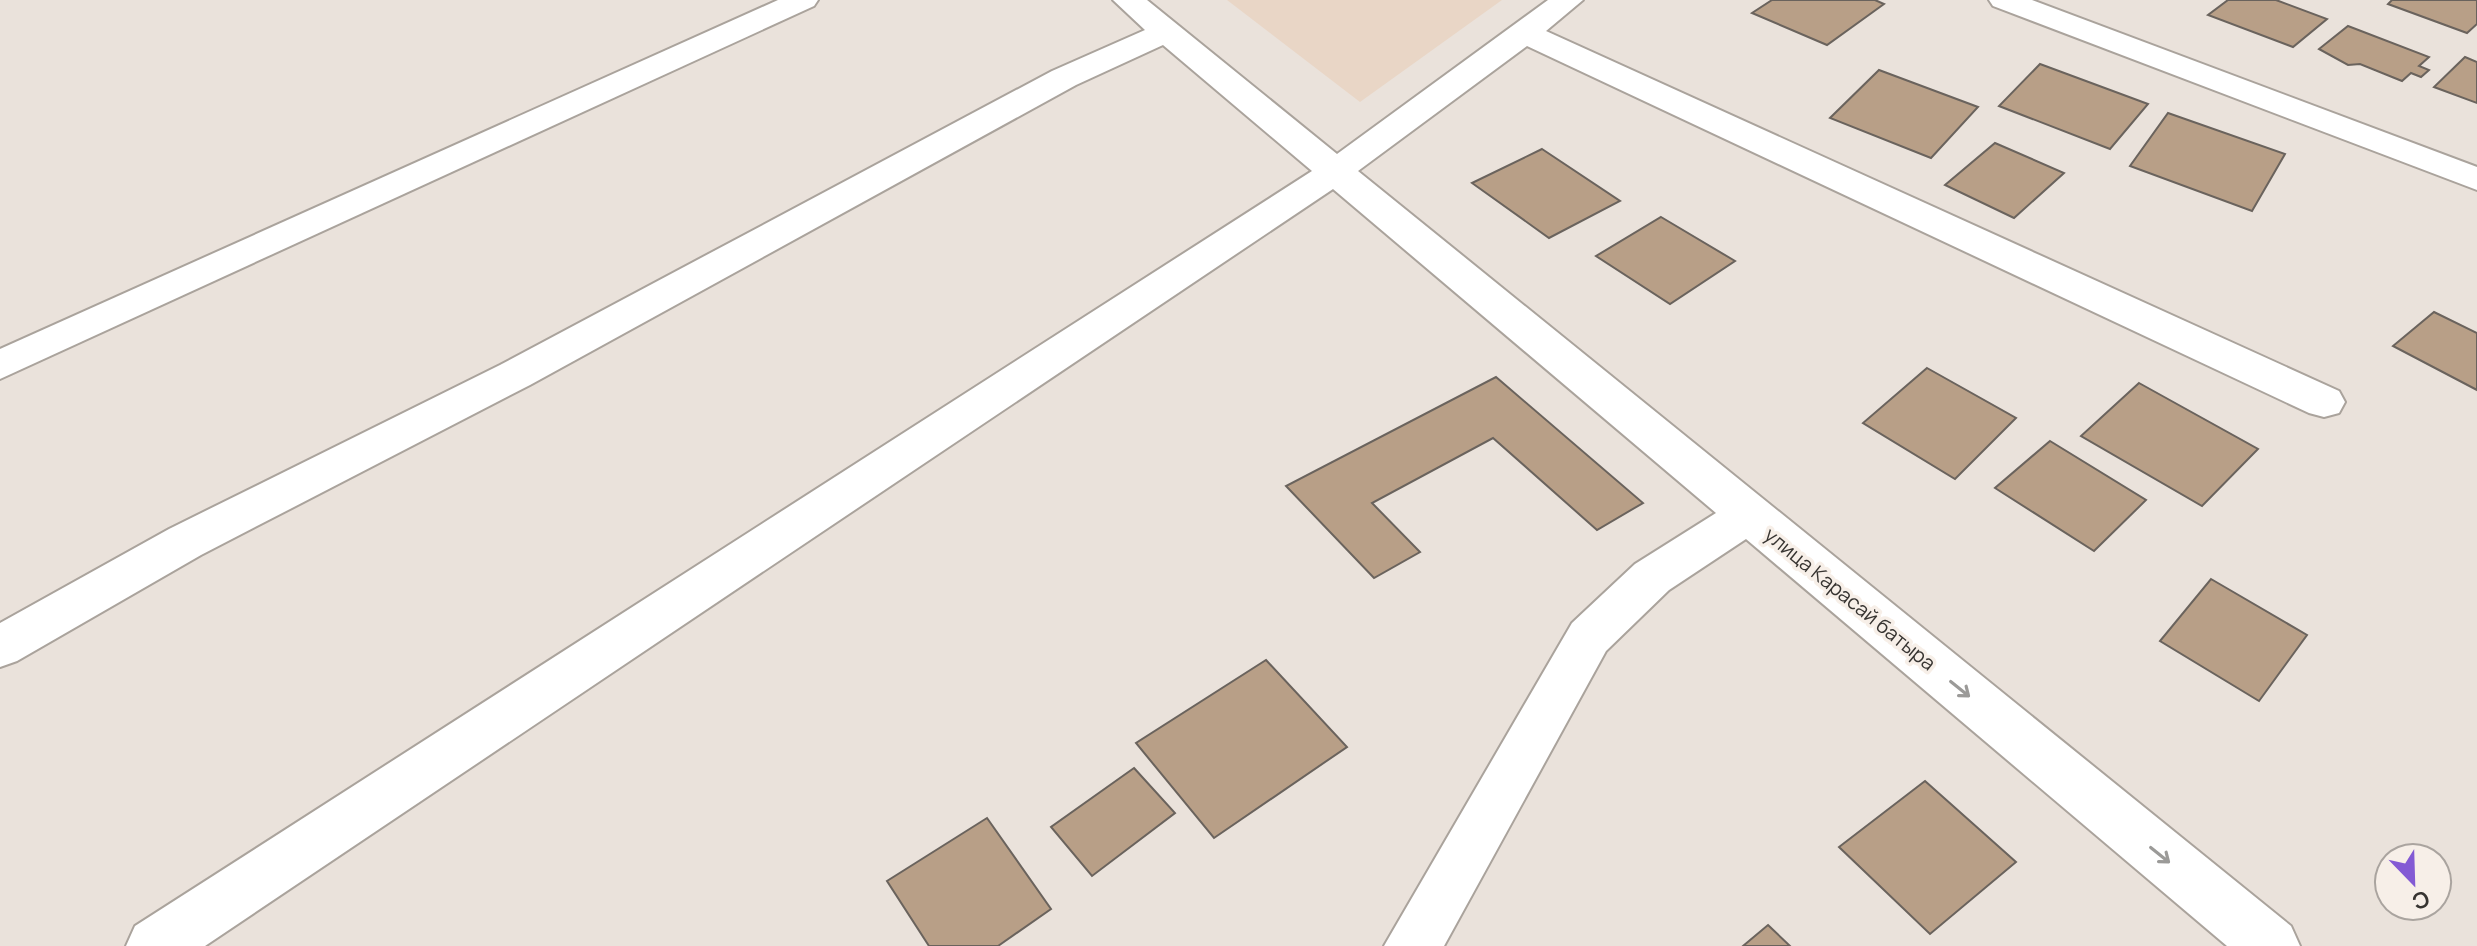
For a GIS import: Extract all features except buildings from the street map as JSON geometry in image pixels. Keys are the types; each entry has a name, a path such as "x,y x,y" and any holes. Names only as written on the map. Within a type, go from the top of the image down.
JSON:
{"street":[{"path":"0,365 803,0"},
{"path":"1128,0 1748,515"},
{"path":"155,946 1335,172 1568,0"},
{"path":"2004,0 2477,179"},
{"path":"0,647 185,542 515,375 918,160 1064,78 1167,32"},
{"path":"1523,32 2324,402"},
{"name":"улица Карасай батыра","path":"1413,946 1589,637 1652,577 1748,515 2271,946"}],"shaded area":[{"path":"1227,0 1502,0 1360,102"}]}
